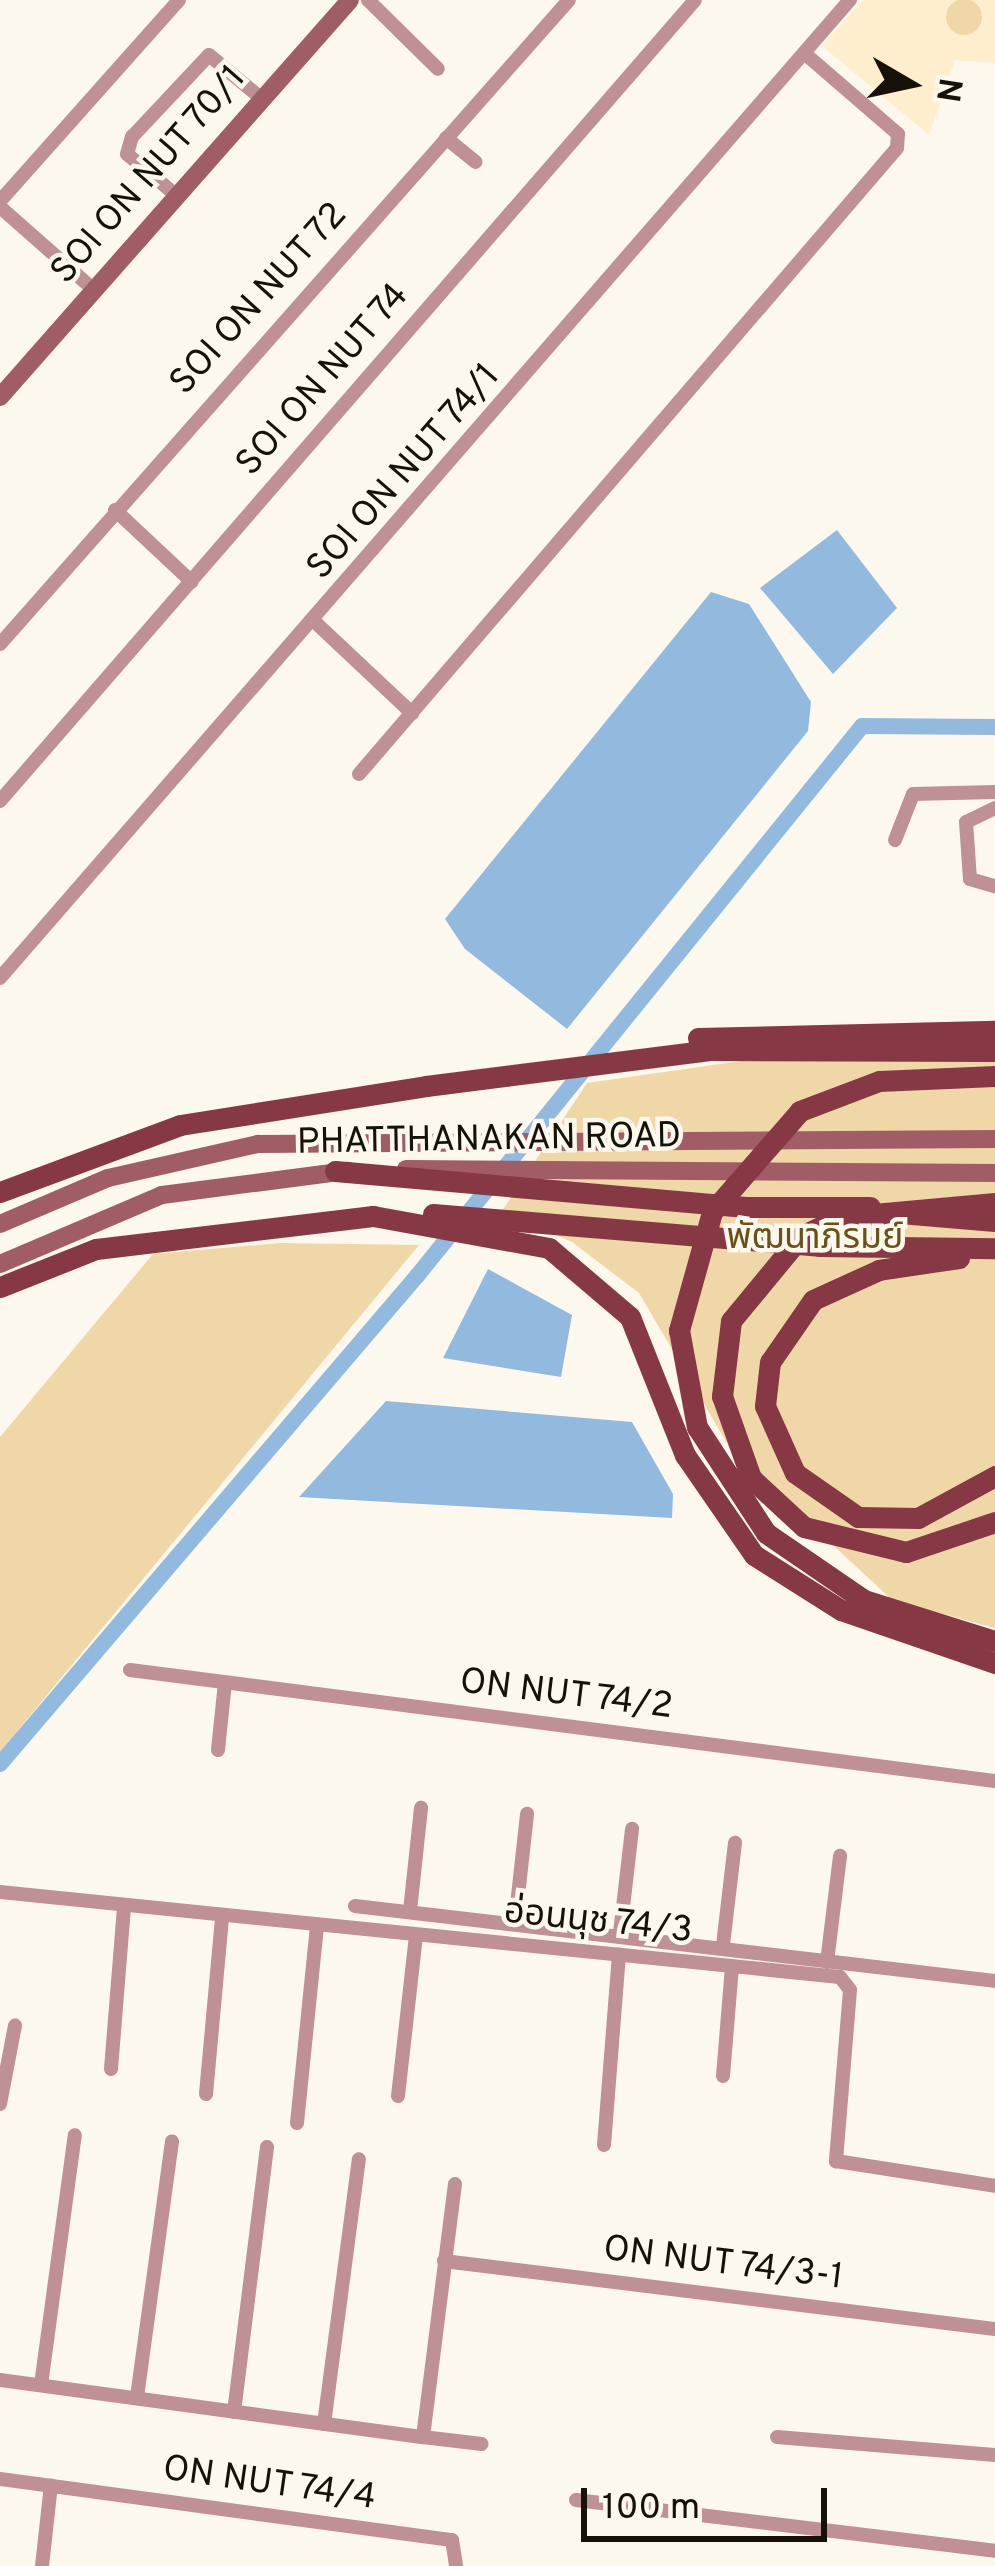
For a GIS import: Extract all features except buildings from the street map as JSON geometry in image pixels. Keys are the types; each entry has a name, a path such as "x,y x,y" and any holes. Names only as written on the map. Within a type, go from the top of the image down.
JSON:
{"main road":[{"name":"SOI ON NUT 70/1","path":"0,397 350,0"},
{"path":"553,1066 644,1043 995,1027"},
{"path":"0,1192 180,1125 553,1066 710,1050 995,1051"},
{"path":"995,1076 879,1081 800,1111 712,1211 683,1286 683,1372 716,1468 752,1517 829,1583 995,1641"},
{"name":"PHATTHANAKAN ROAD","path":"0,1224 182,1157 351,1136 995,1138"},
{"name":"PHATTHANAKAN ROAD","path":"521,1177 602,1171 995,1173"},
{"path":"335,1172 521,1177 748,1207 828,1199 995,1221"},
{"name":"PHATTHANAKAN ROAD","path":"0,1264 162,1195 335,1172"},
{"path":"995,1203 841,1217 801,1236 752,1286 724,1353 727,1426 772,1504 871,1550 959,1540 995,1522"},
{"path":"0,1287 134,1242 387,1217 819,1246 995,1250"},
{"path":"489,1224 572,1261 630,1317 696,1476 754,1555 841,1610 995,1663"},
{"path":"995,1250 879,1270 813,1300 784,1333 764,1392 795,1473 842,1509 898,1522 995,1476"}],"street":[{"path":"94,290 0,204 179,0"},
{"path":"368,0 438,69"},
{"name":"SOI ON NUT 72","path":"0,644 569,0"},
{"name":"SOI ON NUT 74","path":"0,801 695,0"},
{"name":"SOI ON NUT 74/1","path":"0,978 316,623 850,0"},
{"path":"359,774 897,148 898,134 804,53"},
{"path":"177,196 128,154 132,137 208,55 262,99"},
{"path":"446,138 476,162"},
{"path":"115,510 192,582"},
{"path":"316,623 412,713"},
{"path":"895,840 920,790 995,792"},
{"path":"995,808 966,822 970,879 995,886"},
{"name":"ON NUT 74/2","path":"130,1670 995,1781"},
{"path":"218,1750 226,1682"},
{"path":"410,1911 421,1808"},
{"path":"515,1923 527,1814"},
{"path":"620,1933 632,1829"},
{"path":"723,1945 735,1843"},
{"path":"827,1962 840,1856"},
{"name":"อ่อนนุช 74/3","path":"0,1892 848,1981 840,2165 995,2186"},
{"path":"355,1906 723,1945 995,1981"},
{"path":"111,2069 124,1907"},
{"path":"206,2094 222,1917"},
{"path":"298,2122 316,1926"},
{"path":"398,2096 416,1935"},
{"path":"604,2145 619,1954"},
{"path":"723,2075 732,1966"},
{"path":"0,2104 15,2025"},
{"path":"40,2385 76,2135"},
{"path":"137,2397 172,2141"},
{"path":"234,2412 267,2147"},
{"path":"324,2423 359,2159"},
{"path":"423,2437 455,2184"},
{"name":"ON NUT 74/3-1","path":"445,2261 995,2330"},
{"path":"0,2380 482,2444"},
{"path":"777,2437 995,2455"},
{"name":"ON NUT 74/4","path":"0,2479 452,2540 456,2566"},
{"path":"42,2566 51,2485"},
{"path":"576,2500 995,2551"}],"shaded area":[{"path":"863,0 995,0 995,63 955,60 929,135 822,46"}],"green space":[{"path":"964,-1 977,4 982,17 977,30 964,35 951,30 946,17 951,4"},
{"name":"พัฒนาภิรมย์","path":"995,1028 995,1628 892,1600 731,1450 639,1293 572,1242 502,1211 587,1083 748,1060 890,1061"},
{"path":"280,1243 419,1245 0,1752 0,1437 153,1254"}],"water":[{"path":"837,530 897,608 833,674 760,588"},
{"path":"711,592 749,604 811,702 808,731 567,1029 465,949 445,919"},
{"path":"488,1269 572,1315 561,1377 443,1358"},
{"path":"386,1401 632,1422 673,1494 672,1518 299,1497"}],"waterway":[{"path":"0,1764 417,1276 862,726 995,727"}]}
